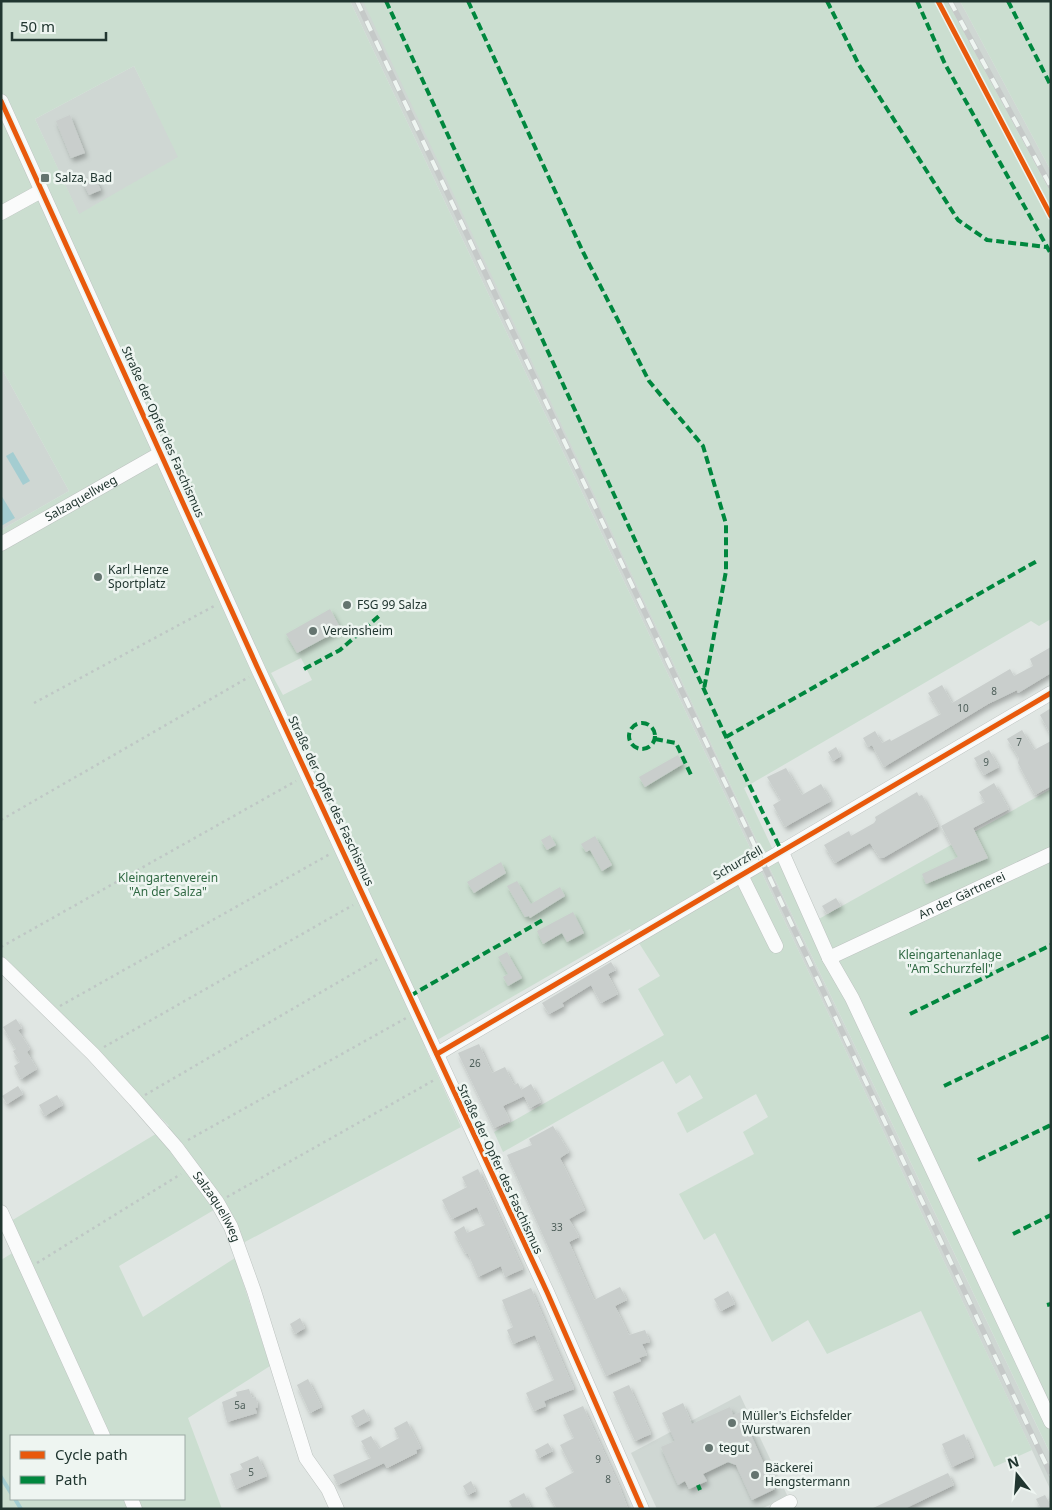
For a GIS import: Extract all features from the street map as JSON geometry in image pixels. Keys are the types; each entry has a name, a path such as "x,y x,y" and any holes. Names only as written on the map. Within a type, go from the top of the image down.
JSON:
{"street":[{"name":"Straße der Opfer des Faschismus","path":"1,101 162,453 259,672 366,898 445,1074 547,1292 642,1509"},
{"path":"1,213 42,191"},
{"name":"Salzaquellweg","path":"1,544 162,453"},
{"name":"Schurzfell","path":"437,1054 740,873 1051,693"},
{"path":"781,850 829,958 852,998 1047,1400 1051,1422"},
{"name":"An der Gärtnerei","path":"829,958 1051,854"},
{"path":"740,873 776,946"},
{"name":"Salzaquellweg","path":"1,964 92,1054 135,1100 176,1147 217,1202 231,1227 254,1291 306,1458 328,1489 337,1509"},
{"path":"1,1212 104,1435"},
{"path":"777,1509 790,1502"}],"path":[{"path":"34,703 227,599"},
{"path":"1,820 259,672"},
{"path":"1,947 307,774"},
{"path":"50,1012 342,847"},
{"path":"92,1054 366,898"},
{"path":"135,1100 390,952"},
{"path":"176,1147 418,1012"},
{"path":"217,1202 445,1074"},
{"path":"27,1269 191,1167"}],"shaded area":[{"path":"350,1 364,1 762,852 1051,1455 1051,1491 828,1013"},
{"path":"947,1 960,1 1051,171 1051,193"},
{"path":"134,66 179,157 79,215 35,119"},
{"path":"1,367 69,491 1,530"},
{"path":"740,1395 788,1497 761,1509 657,1509 631,1453"}],"green space":[{"name":"Kleingartenverein \"An der Salza\"","path":"1,1 350,1 828,1013 1032,1450 994,1467 921,1311 827,1354 808,1320 772,1342 715,1233 704,1240 679,1194 754,1154 743,1132 768,1117 756,1094 687,1133 677,1113 703,1098 690,1075 676,1084 663,1061 503,1152 494,1132 664,1035 638,989 660,976 630,929 425,1047 461,1127 243,1243 224,1204 119,1266 143,1317 235,1258 270,1366 188,1418 222,1509 1,1509 1,1260 14,1252 5,1233 1,1235 1,1224 11,1221 169,1126 1,957 1,530 69,491 1,367","holes":["134,66 178,157 79,214 35,119","301,658 312,680 283,695 271,673"]},
{"name":"Kleingartenanlage \"Am Schurzfell\"","path":"363,1 947,1 1051,193 1051,619 1039,626 1031,621 744,788 808,925 1051,789 1051,1455 762,852"},
{"path":"960,1 1051,1 1051,171"}],"water":[{"path":"13,452 30,481 23,485 6,456"},
{"path":"1,495 15,518 1,526"}],"building":[{"path":"70,115 85,153 71,158 56,121"},
{"path":"93,174 101,190 89,195 82,180"},
{"name":"Vereinsheim","path":"330,609 341,629 297,653 286,634"},
{"path":"1051,647 1051,673 1018,693 1017,690 988,704 884,767 872,745 868,747 863,738 875,731 882,743 890,739 891,741 941,714 928,693 942,685 952,703 1010,669 1014,676 1033,666 1030,659"},
{"path":"1051,708 1051,735 1040,715"},
{"path":"1022,730 1034,750 1051,741 1051,786 1035,795 1018,763 1019,758 1007,739"},
{"path":"836,747 841,756 833,761 828,752"},
{"path":"989,750 999,767 984,775 974,758"},
{"path":"678,755 683,764 645,787 639,777"},
{"path":"786,768 802,795 821,784 831,801 785,827 773,805 781,800 767,777"},
{"path":"994,783 1009,809 973,828 988,858 926,884 922,874 958,857 941,826 985,802 979,792"},
{"path":"917,792 919,796 922,795 938,826 883,858 880,858 870,843 835,863 824,845 849,831 851,836 874,823 875,817"},
{"path":"550,835 556,845 547,850 541,840"},
{"path":"595,836 612,865 602,871 590,850 586,852 581,844"},
{"path":"501,862 506,873 474,893 467,882"},
{"path":"517,881 531,904 560,887 565,896 530,918 529,916 525,917 507,886"},
{"path":"836,898 841,906 827,914 822,906"},
{"path":"573,912 584,933 567,942 562,933 543,944 537,931"},
{"path":"507,952 522,978 508,986 503,977 508,974 498,957"},
{"path":"611,962 616,970 608,974 618,994 601,1003 591,985 562,1003 564,1006 549,1014 542,1003"},
{"path":"16,1019 22,1028 18,1030 30,1049 27,1052 37,1069 21,1079 14,1066 20,1062 13,1051 16,1049 3,1027"},
{"path":"479,1044 492,1073 505,1067 514,1085 518,1083 524,1096 503,1106 510,1121 494,1128 458,1053"},
{"path":"531,1084 541,1102 530,1108 521,1090"},
{"path":"18,1086 23,1094 7,1104 2,1096"},
{"path":"57,1095 63,1105 45,1116 39,1105"},
{"path":"553,1126 569,1152 560,1158 585,1210 569,1219 579,1237 569,1242 594,1300 620,1287 627,1300 615,1306 629,1335 645,1330 650,1342 642,1344 647,1355 639,1358 641,1361 606,1376 507,1155 532,1145 529,1139"},
{"path":"478,1169 523,1269 505,1277 501,1266 478,1277 468,1253 466,1254 454,1232 464,1226 467,1233 485,1225 477,1207 452,1219 442,1200 467,1187 462,1177"},
{"path":"531,1288 574,1389 544,1401 546,1406 534,1411 526,1393 554,1380 535,1335 513,1344 507,1330 513,1327 502,1300"},
{"path":"728,1291 735,1304 721,1311 714,1299"},
{"path":"300,1318 305,1328 295,1334 290,1324"},
{"path":"308,1379 322,1407 310,1413 297,1385"},
{"path":"629,1385 651,1434 635,1441 613,1392"},
{"path":"249,1389 252,1398 256,1397 258,1407 255,1408 257,1413 227,1422 222,1402 237,1396 236,1392"},
{"name":"tegut","path":"683,1403 692,1424 730,1407 733,1415 741,1412 775,1489 752,1500 736,1465 728,1462 703,1474 707,1481 689,1489 685,1481 678,1485 661,1447 675,1441 662,1413"},
{"path":"583,1406 628,1509 557,1509 545,1488 574,1472 560,1445 574,1438 563,1415"},
{"path":"364,1409 370,1420 357,1427 351,1416"},
{"path":"407,1421 421,1448 416,1450 417,1453 387,1468 384,1463 338,1485 333,1475 371,1458 361,1441 371,1436 379,1449 399,1438 394,1428"},
{"path":"964,1434 974,1457 952,1467 942,1444"},
{"path":"548,1443 553,1451 539,1458 535,1450"},
{"path":"258,1456 267,1476 236,1489 230,1474 243,1469 240,1464"},
{"path":"948,1473 954,1485 904,1509 871,1509"},
{"path":"471,1481 476,1491 468,1495 463,1486"},
{"path":"524,1493 532,1509 513,1509 509,1501"},
{"path":"1045,1495 1051,1509 1041,1509 1036,1499"}],"waterway":[{"path":"1,1477 10,1491"},
{"path":"16,1500 21,1509"}],"railway":[{"path":"357,1 1051,1475"},
{"path":"950,1 1051,187"}],"marked path":[{"path":"386,1 726,737 781,850"},
{"path":"468,1 583,252 649,381 703,446 726,524 726,571 704,689"},
{"path":"827,1 859,65 958,220 987,240 1047,247"},
{"path":"917,1 945,64 1051,254"},
{"path":"1008,1 1051,86"},
{"path":"726,737 1037,561"},
{"path":"304,669 340,650 379,616"},
{"path":"642,723 651,727 655,736 651,745 642,749 633,745 629,736 633,727 642,723"},
{"path":"655,739 676,743 692,777"},
{"path":"410,996 543,920"},
{"path":"910,1014 1051,945"},
{"path":"944,1086 1051,1035"},
{"path":"978,1160 1051,1125"},
{"path":"1013,1234 1051,1215"},
{"path":"1047,1305 1051,1304"},
{"path":"698,1485 700,1490"}],"cycle path":[{"path":"938,1 1051,216"},
{"path":"1,101 259,671 547,1292 642,1509"},
{"path":"437,1054 1051,693"}],"place":[{"name":"Salza, Bad","path":"45,178"},
{"name":"Karl Henze Sportplatz","path":"98,577"},
{"name":"FSG 99 Salza","path":"347,605"},
{"name":"Vereinsheim","path":"313,631"},
{"name":"Müller's Eichsfelder Wurstwaren","path":"732,1423"},
{"name":"tegut","path":"709,1448"},
{"name":"Bäckerei Hengstermann","path":"755,1475"}]}
